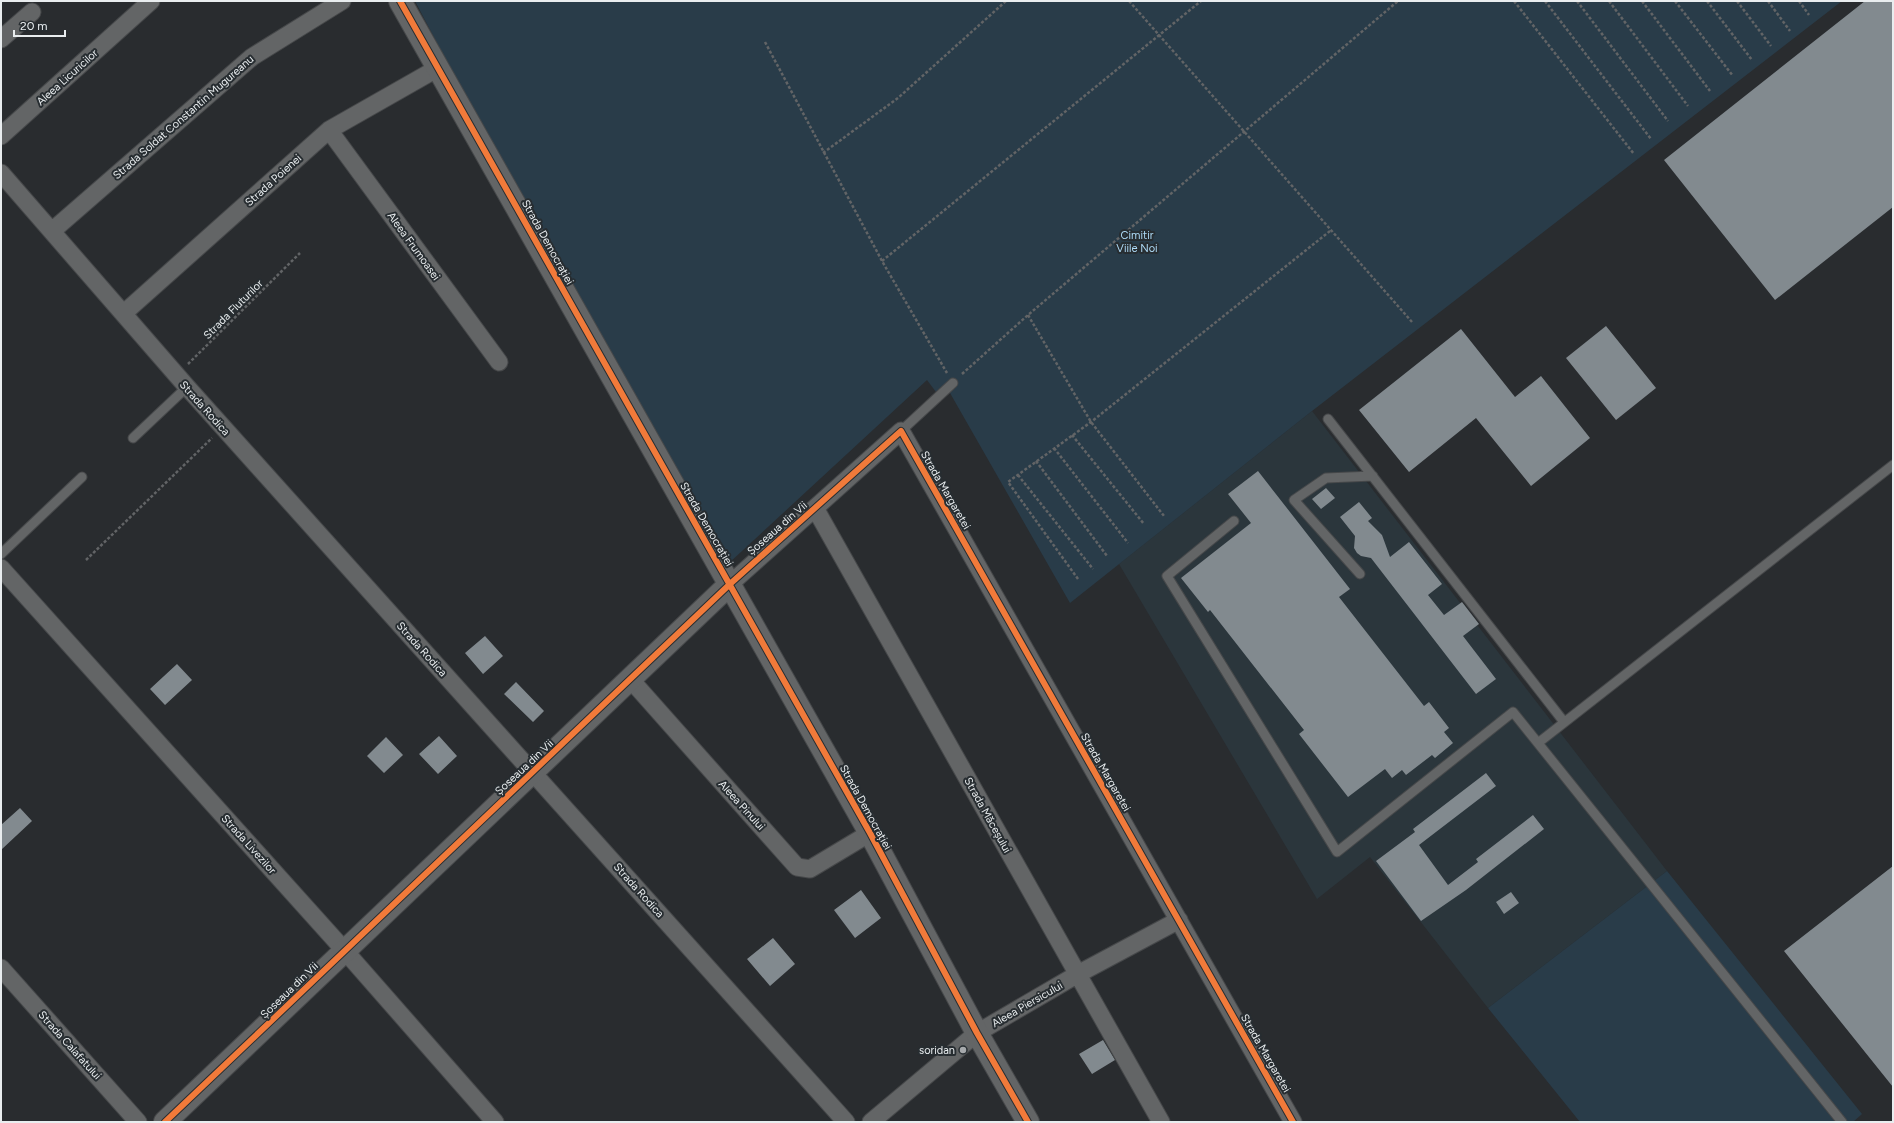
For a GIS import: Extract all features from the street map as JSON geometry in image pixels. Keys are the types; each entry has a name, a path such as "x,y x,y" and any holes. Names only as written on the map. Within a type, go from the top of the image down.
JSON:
{"street":[{"name":"Aleea Licuricilor","path":"1,136 150,1"},
{"name":"Strada Soldat Constantin Mugureanu","path":"52,231 252,57 342,1"},
{"name":"Strada Democrației","path":"400,1 870,832 977,1033 1028,1122"},
{"path":"1,39 32,12"},
{"name":"Strada Poienei","path":"124,314 329,130 438,68"},
{"name":"Aleea Frumoasei","path":"329,130 498,362"},
{"name":"Strada Rodica","path":"1,173 182,381 846,1122"},
{"name":"Șoseaua din Vii","path":"165,1122 631,680 730,584 901,431"},
{"name":"Strada Margaretei","path":"901,431 1293,1122"},
{"name":"Strada Măceșului","path":"815,508 1161,1122"},
{"name":"Strada Livezilor","path":"1,568 345,951 495,1122"},
{"name":"Aleea Pinului","path":"631,680 797,867 810,869 870,832"},
{"name":"Aleea Piersicului","path":"871,1122 977,1033 1078,974 1179,920"},
{"name":"Strada Calafatului","path":"1,968 138,1122"}],"lane":[{"path":"133,438 182,381"},
{"name":"Șoseaua din Vii","path":"901,431 953,383"},
{"path":"1328,419 1564,722"},
{"path":"1538,743 1893,465"},
{"path":"1360,574 1294,500 1326,478 1373,476"},
{"path":"1,554 82,477"},
{"path":"1234,521 1167,576 1337,852 1513,712 1842,1122"}],"path":[{"path":"823,153 898,98 1006,1"},
{"path":"1129,1 1330,231 1412,322"},
{"path":"882,261 1160,36 1201,1"},
{"path":"765,42 882,261 953,383 1028,315 1398,1"},
{"path":"1514,1 1634,154"},
{"path":"1545,1 1651,139"},
{"path":"1577,1 1668,121"},
{"path":"1609,1 1688,106"},
{"path":"1642,1 1710,91"},
{"path":"1675,1 1732,76"},
{"path":"1708,1 1752,60"},
{"path":"1737,1 1771,46"},
{"path":"1768,1 1790,31"},
{"path":"1799,1 1809,15"},
{"path":"1078,579 1008,482 1091,422 1330,231"},
{"path":"1028,315 1091,422 1164,516"},
{"path":"86,560 223,427"},
{"path":"1072,436 1144,524"},
{"path":"1054,448 1128,543"},
{"path":"1036,461 1107,556"},
{"path":"1018,475 1093,569"}],"shaded area":[{"path":"1312,411 1667,871 1488,1008 1370,857 1317,899 1119,564"}],"green space":[{"name":"Cimitir Viile Noi","path":"415,1 1842,1 1312,411 1070,603 950,393 939,396 927,380 729,563 483,131"},
{"path":"1667,871 1862,1114 1853,1122 1580,1122 1488,1008"}],"building":[{"path":"1865,1 1893,1 1893,207 1775,300 1664,160"},
{"path":"1606,326 1656,388 1616,420 1566,358"},
{"path":"1461,329 1515,397 1541,376 1590,438 1531,486 1476,418 1409,472 1359,410"},
{"path":"1258,471 1350,589 1339,597 1424,706 1429,702 1449,728 1444,732 1453,743 1435,758 1432,755 1406,775 1402,770 1392,778 1385,769 1348,797 1299,734 1304,730 1210,610 1208,612 1181,578 1251,523 1228,494"},
{"path":"1326,488 1335,498 1321,509 1312,499"},
{"path":"1359,502 1372,518 1368,521 1382,535 1390,557 1409,542 1442,584 1428,595 1444,615 1462,602 1479,624 1463,636 1496,679 1476,694 1371,558 1361,556 1357,553 1354,548 1355,536 1340,517"},
{"path":"485,636 503,656 483,674 465,653"},
{"path":"177,664 192,680 165,705 150,689"},
{"path":"516,682 544,711 533,722 504,694"},
{"path":"439,736 457,756 438,774 419,754"},
{"path":"386,737 403,755 384,773 367,756"},
{"path":"1486,773 1496,786 1419,845 1448,885 1478,862 1476,859 1533,815 1544,829 1466,890 1421,921 1376,861 1415,832 1413,829"},
{"path":"20,808 32,821 1,850 1,825"},
{"path":"1893,866 1893,1087 1784,951"},
{"path":"861,890 881,918 855,938 834,910"},
{"path":"1511,892 1519,903 1504,914 1496,902"},
{"path":"773,938 795,964 770,986 747,959"},
{"path":"1103,1040 1115,1060 1092,1074 1079,1054"}],"cycle path":[{"path":"400,1 870,833 977,1033 1028,1122"},
{"path":"165,1122 730,584 901,431 1293,1122"}],"place":[{"name":"soridan","path":"963,1050"}]}
